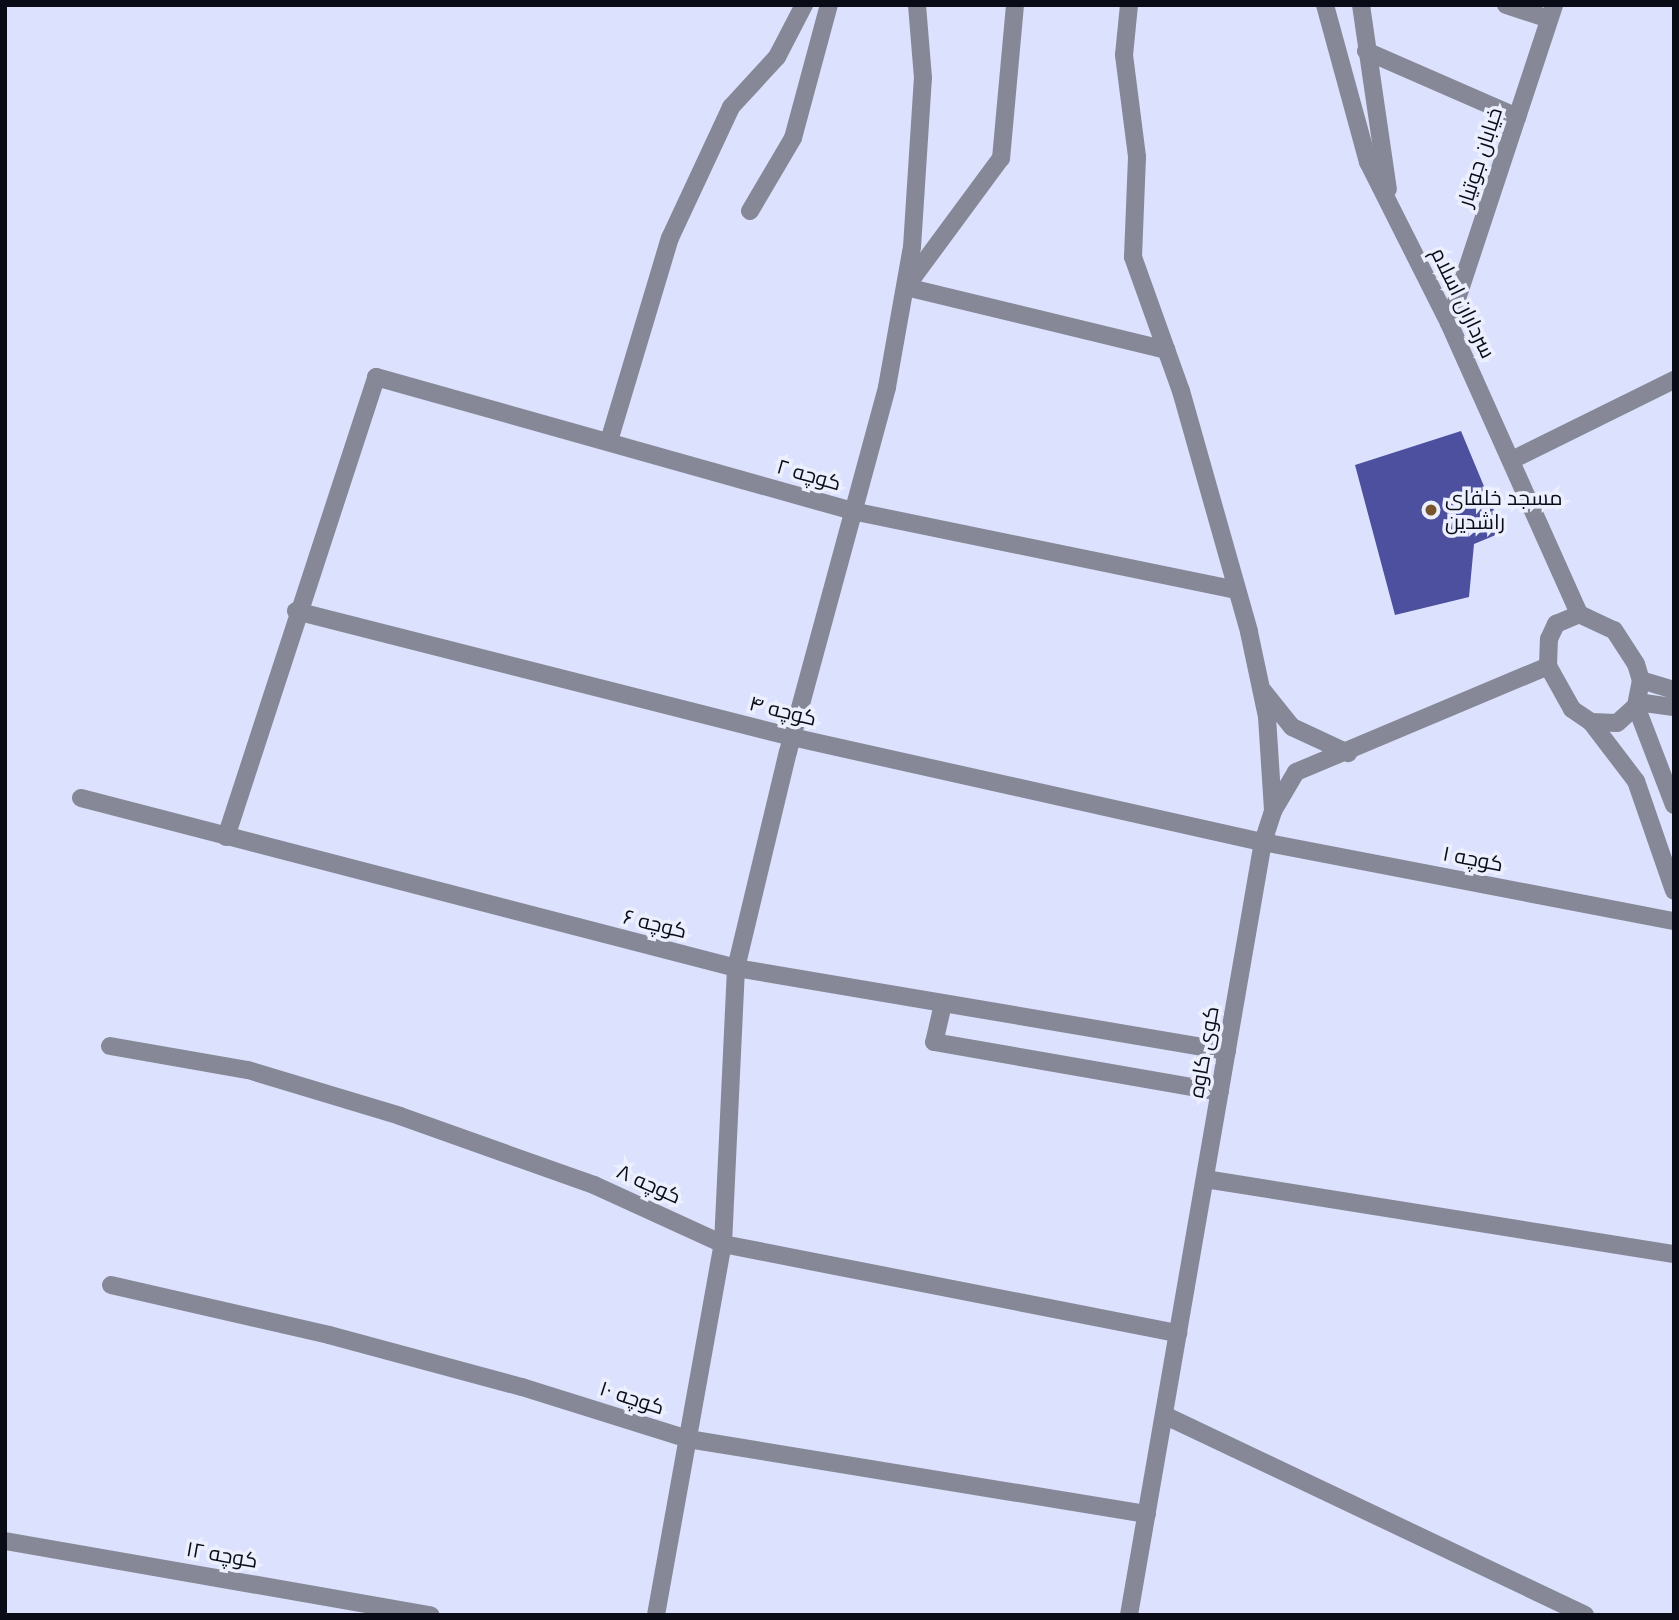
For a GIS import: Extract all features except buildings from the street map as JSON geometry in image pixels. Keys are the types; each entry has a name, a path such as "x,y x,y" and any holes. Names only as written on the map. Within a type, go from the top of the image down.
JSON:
{"street":[{"path":"609,441 670,238 731,107 777,57 804,5"},
{"path":"750,211 793,138 829,5"},
{"path":"656,1615 723,1244 736,968 792,737 887,387 906,287 918,197 923,78 917,5"},
{"path":"906,287 1001,158 1016,5"},
{"path":"1129,5 1124,55 1137,157 1133,257 1166,350 1236,590 1261,689 1273,811"},
{"name":"سرداران اسلام","path":"1325,5 1368,162 1450,323 1579,614"},
{"path":"1361,5 1391,208"},
{"path":"1506,5 1552,12"},
{"name":"خیابان جوتیار","path":"1450,323 1552,12"},
{"path":"1366,51 1517,117"},
{"path":"906,287 1166,350"},
{"name":"کوچه ۲","path":"296,611 376,377 852,511 1236,590"},
{"path":"1512,460 1674,380"},
{"path":"226,837 296,611"},
{"name":"کوچه ۴","path":"296,611 792,737 1263,842"},
{"path":"1674,805 1637,704 1641,680 1628,647 1614,629 1579,614 1556,624 1549,639 1548,666 1572,709 1591,722 1636,781 1674,891"},
{"name":"کوی کاوه","path":"1129,1615 1263,842 1273,811 1296,772 1348,753 1548,666"},
{"path":"1641,680 1674,690"},
{"path":"1261,689 1292,727 1348,753"},
{"path":"1591,722 1617,723 1637,704 1674,707"},
{"name":"کوچه ۶","path":"81,798 736,968 1227,1051"},
{"name":"کوچه ۱","path":"1263,842 1674,921"},
{"path":"943,1004 934,1042 1220,1092"},
{"name":"کوچه ۸","path":"110,1046 248,1070 400,1116 594,1185 723,1244 1178,1333"},
{"path":"1205,1179 1674,1254"},
{"name":"کوچه ۱۰","path":"111,1285 329,1335 522,1387 688,1439 1147,1514"},
{"path":"1164,1415 1584,1615"},
{"name":"کوچه ۱۲","path":"5,1541 373,1610 431,1615"}],"place":[{"name":"مسجد خلفای راشدین","path":"1431,510"}]}
